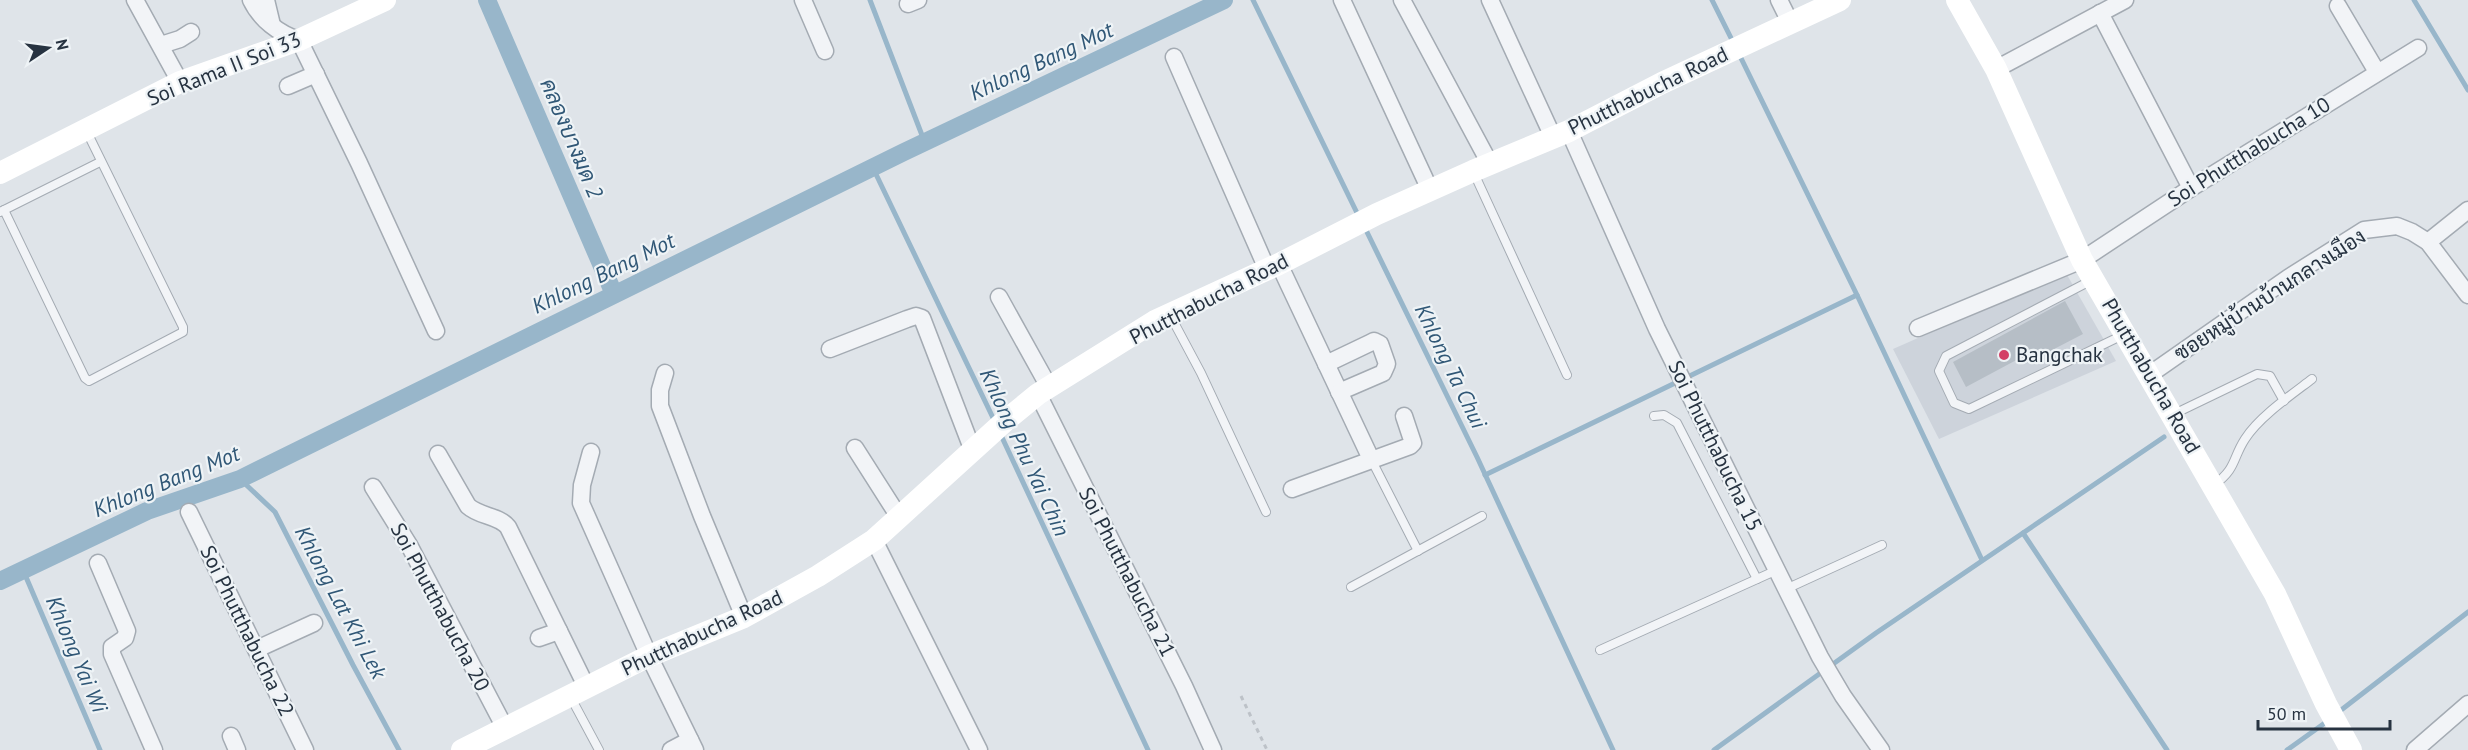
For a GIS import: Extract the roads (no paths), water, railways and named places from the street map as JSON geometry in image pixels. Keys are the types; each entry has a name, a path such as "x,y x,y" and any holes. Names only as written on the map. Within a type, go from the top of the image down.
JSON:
{"main road":[{"name":"Soi Rama II Soi 33","path":"0,173 180,82 299,40 385,0"},
{"name":"Phutthabucha Road","path":"462,750 649,656 744,618 818,576 874,540 1005,421 1044,391 1155,321 1273,267 1377,214 1561,134 1790,22 1840,0"},
{"name":"Phutthabucha Road","path":"1957,0 1996,69 2088,269 2275,594 2326,704 2351,750"}],"street":[{"path":"135,0 180,82"},
{"path":"250,0 256,10 284,35 299,40 436,331"},
{"path":"266,0 272,25"},
{"path":"804,0 825,51"},
{"path":"1342,0 1430,190"},
{"path":"1402,0 1481,167"},
{"name":"Soi Phutthabucha 15","path":"1490,0 1561,134 1828,674 1881,750"},
{"path":"1779,0 1790,22"},
{"path":"1996,69 2125,0"},
{"path":"2338,6 2377,72"},
{"path":"2100,13 2159,131 2191,188"},
{"path":"161,45 180,39 191,32"},
{"name":"Soi Phutthabucha 10","path":"1918,328 2088,269 2191,188 2418,48"},
{"path":"1174,57 1273,267 1326,364 1371,459"},
{"path":"288,86 316,74"},
{"path":"2428,242 2468,210"},
{"name":"ซอยหมู่บ้านบ้านกลางเมือง","path":"2149,375 2288,278 2364,230 2397,226 2428,242 2468,295"},
{"name":"Soi Phutthabucha 21","path":"999,297 1213,750"},
{"path":"830,349 907,319 916,316 922,318 980,445"},
{"path":"1326,364 1374,341 1380,344 1387,364 1383,373 1339,392"},
{"path":"665,373 660,390 660,406 744,618"},
{"path":"1292,489 1410,446 1413,443 1404,416"},
{"path":"855,448 899,517"},
{"path":"591,452 582,485 581,503 649,656 692,745 671,750"},
{"path":"438,454 468,506 475,512 502,521 508,527 559,631 579,692"},
{"name":"Soi Phutthabucha 20","path":"373,487 409,545 505,728"},
{"name":"Soi Phutthabucha 22","path":"189,512 305,750"},
{"path":"874,540 978,750"},
{"path":"98,562 127,631 125,638 112,647 112,654 154,750"},
{"path":"257,649 314,624"},
{"path":"539,639 559,631"},
{"path":"2415,750 2468,704"}],"lane":[{"path":"86,130 183,327 180,335 93,381 85,378 2,211 100,162"},
{"path":"1481,167 1567,375"},
{"path":"2088,269 1946,356 1939,370 1954,404 1970,409 2126,334"},
{"path":"1170,315 1201,373 1266,512"},
{"path":"2172,415 2257,374 2270,376 2284,401"},
{"path":"2214,485 2228,476 2245,439 2284,401 2312,378"},
{"path":"1654,416 1664,415 1677,423 1757,579"},
{"path":"1371,459 1418,550"},
{"path":"1351,587 1482,516"},
{"path":"1786,589 1882,545"},
{"path":"1600,650 1777,570"},
{"path":"579,692 599,750"}],"waterway":[{"name":"คลองบางมด 2","path":"487,0 614,294"},
{"path":"870,0 925,143"},
{"name":"Khlong Bang Mot","path":"0,581 147,511 240,479 904,152 1224,0"},
{"name":"Khlong Ta Chui","path":"1253,0 1359,217"},
{"path":"1712,0 1734,44"},
{"path":"2414,0 2468,90"},
{"path":"1738,52 1857,295 1982,560"},
{"name":"Khlong Phu Yai Chin","path":"873,168 995,422"},
{"name":"Khlong Ta Chui","path":"1365,228 1477,457 1613,750"},
{"path":"1485,475 1857,295"},
{"name":"Khlong Phu Yai Chin","path":"1000,433 1148,750"},
{"path":"1714,750 1876,633 2164,437"},
{"name":"Khlong Lat Khi Lek","path":"240,479 275,512 399,750"},
{"path":"2023,533 2167,750"},
{"name":"Khlong Yai Wi","path":"23,570 100,750"},
{"path":"2336,714 2468,612"},
{"path":"2287,750 2329,720"}],"place":[{"name":"Bangchak","path":"2004,355"}]}
